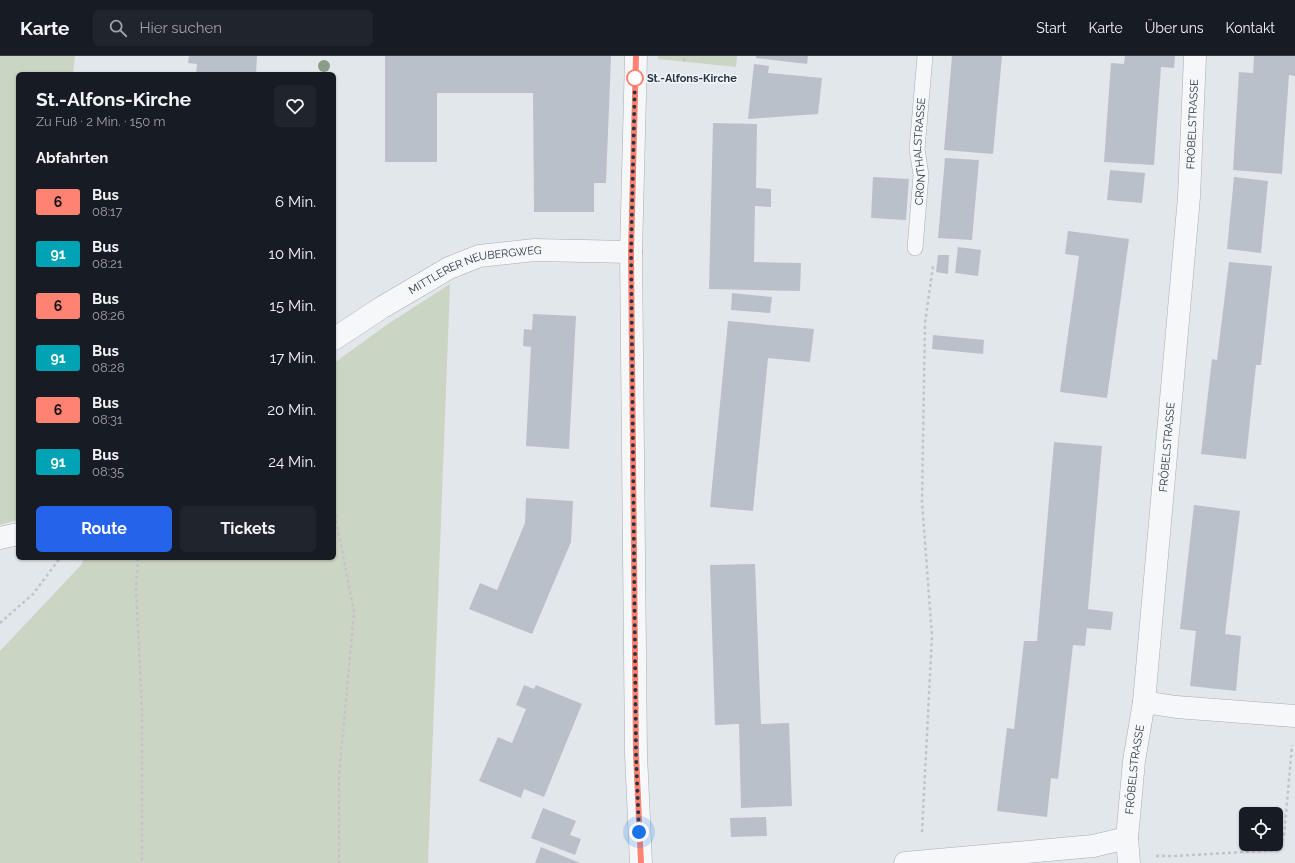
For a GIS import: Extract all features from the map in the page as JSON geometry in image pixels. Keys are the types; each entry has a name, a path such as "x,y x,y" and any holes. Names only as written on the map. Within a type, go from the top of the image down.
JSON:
{"street":[{"path":"636,56 631,252 636,754 641,863"},
{"name":"FRÖBELSTRASSE","path":"1128,852 1134,761 1144,702 1189,197 1195,56"},
{"name":"MITTLERER NEUBERGWEG","path":"336,339 381,308 449,268 479,256 534,250 631,252"},
{"path":"0,538 16,534"},
{"path":"1144,702 1176,707 1295,716"},
{"path":"905,863 1093,846 1128,852"}],"lane":[{"name":"CRONTHALSTRASSE","path":"916,248 921,175 918,149 925,56"}],"path":[{"path":"684,62 685,56"},
{"path":"916,248 933,264 926,323 922,502 932,636 920,862"},
{"path":"336,519 354,612 339,776 339,863"},
{"path":"0,623 33,594 58,560"},
{"path":"138,560 136,589 142,708 142,863"},
{"path":"1128,852 1175,856 1278,850 1284,837 1293,740"}],"green space":[{"path":"0,56 75,56 73,72 16,72 16,521 0,525"},
{"path":"658,56 737,56 736,67 658,59"},
{"path":"450,284 428,863 0,863 0,651 82,564 83,560 336,560 336,362 388,324"}],"building":[{"path":"189,56 257,56 256,72 196,72 197,64 188,63"},
{"path":"385,56 611,56 606,183 594,183 594,212 534,212 533,93 437,93 437,162 385,162"},
{"path":"756,56 808,56 807,64 756,58"},
{"path":"952,56 1002,56 993,154 944,150"},
{"path":"1125,56 1175,56 1174,68 1161,67 1154,165 1104,162 1111,63 1124,64"},
{"path":"1254,56 1295,56 1295,76 1289,75 1282,174 1233,170 1239,72 1253,73"},
{"path":"754,64 769,66 768,73 822,78 818,114 748,119"},
{"path":"713,123 757,124 756,188 771,189 771,207 755,206 754,262 801,263 800,291 709,289"},
{"path":"945,158 979,160 972,240 938,238"},
{"path":"1110,170 1145,173 1142,203 1107,200"},
{"path":"873,177 909,179 906,220 871,218"},
{"path":"1234,177 1268,181 1261,253 1227,249"},
{"path":"1068,231 1129,239 1107,398 1060,392 1079,256 1065,254"},
{"path":"958,247 981,250 978,276 955,273"},
{"path":"938,255 949,255 948,274 936,272"},
{"path":"1229,262 1272,266 1261,365 1256,365 1246,459 1201,454 1212,359 1217,360"},
{"path":"732,293 772,297 770,313 731,310"},
{"path":"533,314 576,316 569,449 526,446 531,347 523,346 524,329 532,330"},
{"path":"728,321 814,329 810,362 768,358 753,511 710,507"},
{"path":"933,335 984,340 983,354 932,349"},
{"path":"1054,442 1102,446 1088,609 1113,612 1111,630 1087,628 1085,646 1073,645 1058,779 1051,778 1047,817 997,811 1007,728 1014,729 1024,641 1037,641"},
{"path":"526,498 573,501 571,542 532,634 469,609 480,583 497,590 525,523"},
{"path":"1194,505 1240,511 1225,634 1241,636 1236,691 1190,686 1196,631 1180,629"},
{"path":"755,564 761,724 789,723 792,806 741,808 739,724 715,725 710,565"},
{"path":"524,685 534,689 536,685 582,704 544,797 524,789 521,798 479,781 498,737 512,743 526,709 516,705"},
{"path":"543,808 576,821 570,835 581,839 575,855 531,838"},
{"path":"766,817 767,836 731,837 730,818"},
{"path":"541,847 580,863 535,863"}],"bus line":[{"name":"6","path":"636,56 631,252 636,754 641,863"}],"place":[{"name":"St.-Alfons-Kirche","path":"635,78"}],"route":[{"path":"635,78 631,252 636,754 639,832"}]}
